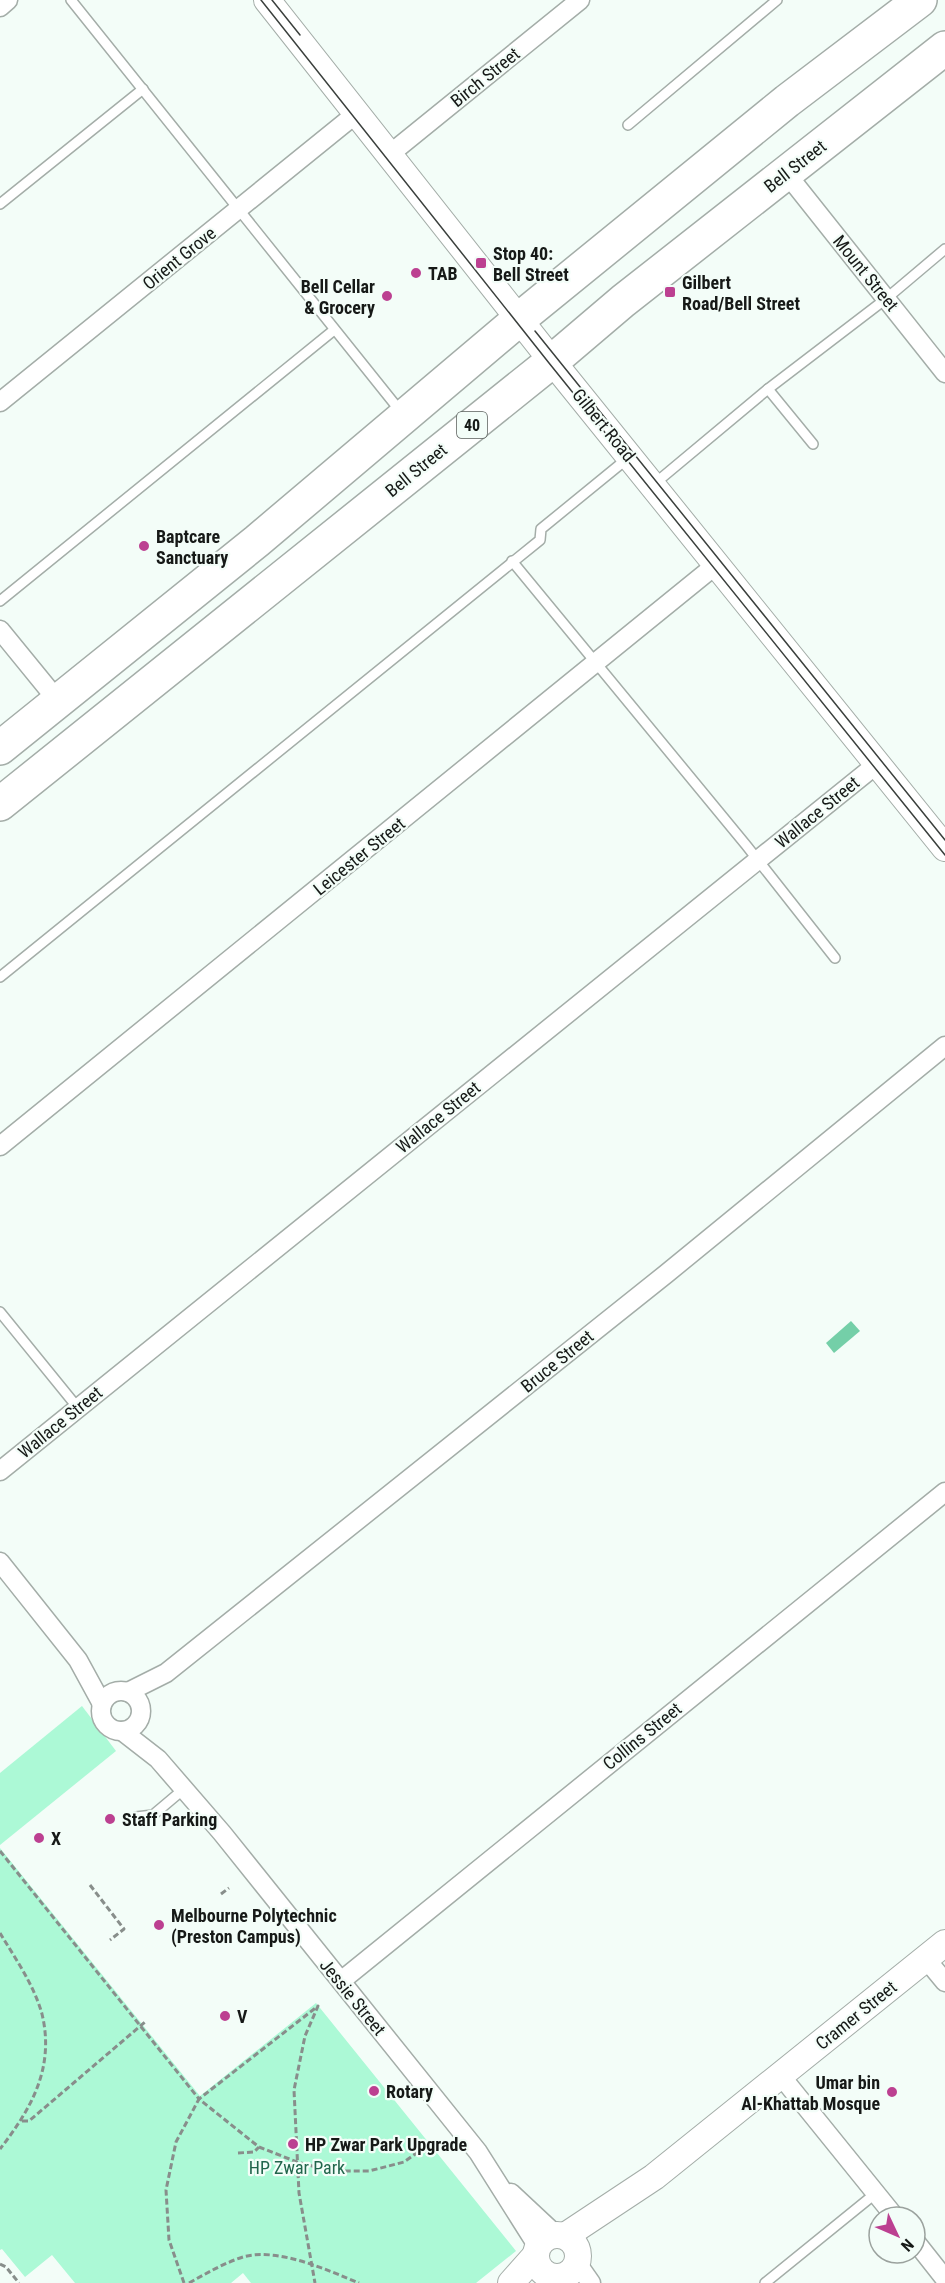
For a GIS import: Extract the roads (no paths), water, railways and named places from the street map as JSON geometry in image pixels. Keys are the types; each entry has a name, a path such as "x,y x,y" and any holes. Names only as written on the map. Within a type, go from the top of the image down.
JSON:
{"highway":[{"path":"0,748 257,541 520,319 787,101 920,0"},
{"name":"Bell Street","path":"0,804 552,361 623,301 945,48"}],"street":[{"path":"0,7 8,0"},
{"name":"Gilbert Road","path":"267,0 552,361 945,848"},
{"name":"Birch Street","path":"390,154 580,0"},
{"name":"Orient Grove","path":"0,402 357,113"},
{"name":"Mount Street","path":"786,172 945,373"},
{"name":"Leicester Street","path":"0,1146 597,664 717,564"},
{"path":"2,635 58,701"},
{"name":"Wallace Street","path":"0,1471 877,764"},
{"name":"Bruce Street","path":"123,1692 166,1673 666,1274 945,1046"},
{"name":"Collins Street","path":"341,1981 945,1492"},
{"path":"0,1562 78,1660 102,1704"},
{"path":"78,1660 136,1699 140,1713 133,1727 122,1731 113,1730 105,1725 101,1716 102,1704 109,1695 123,1692"},
{"name":"Bruce Street","path":"140,1713 166,1673"},
{"name":"Jessie Street","path":"140,1713 158,1759"},
{"name":"Jessie Street","path":"122,1731 158,1759 185,1788 478,2152 558,2262"},
{"path":"936,1951 945,1982"},
{"name":"Cramer Street","path":"511,2283 558,2262 654,2177 936,1951"},
{"path":"781,2076 886,2205"},
{"path":"927,2256 945,2279"}],"lane":[{"path":"71,0 404,416"},
{"path":"628,125 777,0"},
{"path":"0,204 143,89"},
{"path":"653,485 768,389 887,298 945,249"},
{"path":"0,601 334,330"},
{"path":"768,389 813,444"},
{"path":"0,977 540,540 542,529 630,457"},
{"path":"512,561 758,860 835,958"},
{"path":"0,1312 78,1408"},
{"path":"136,1817 153,1815 185,1788"},
{"path":"765,2283 876,2193"}],"tram line":[{"path":"261,0 549,363 945,855"},
{"path":"272,0 300,35"},
{"path":"535,331 945,840"}],"place":[{"name":"Stop 40: Bell Street","path":"481,263"},
{"name":"TAB","path":"416,273"},
{"name":"Gilbert Road/Bell Street","path":"670,292"},
{"name":"Bell Cellar & Grocery","path":"387,296"},
{"name":"Baptcare Sanctuary","path":"144,546"},
{"name":"Staff Parking","path":"110,1819"},
{"name":"X","path":"39,1838"},
{"name":"Melbourne Polytechnic (Preston Campus)","path":"159,1925"},
{"name":"V","path":"225,2016"},
{"name":"Rotary","path":"374,2091"},
{"name":"Umar bin Al-Khattab Mosque","path":"892,2092"},
{"name":"HP Zwar Park Upgrade","path":"293,2144"}],"park label":[{"name":"HP Zwar Park","path":"297,2167"}]}
